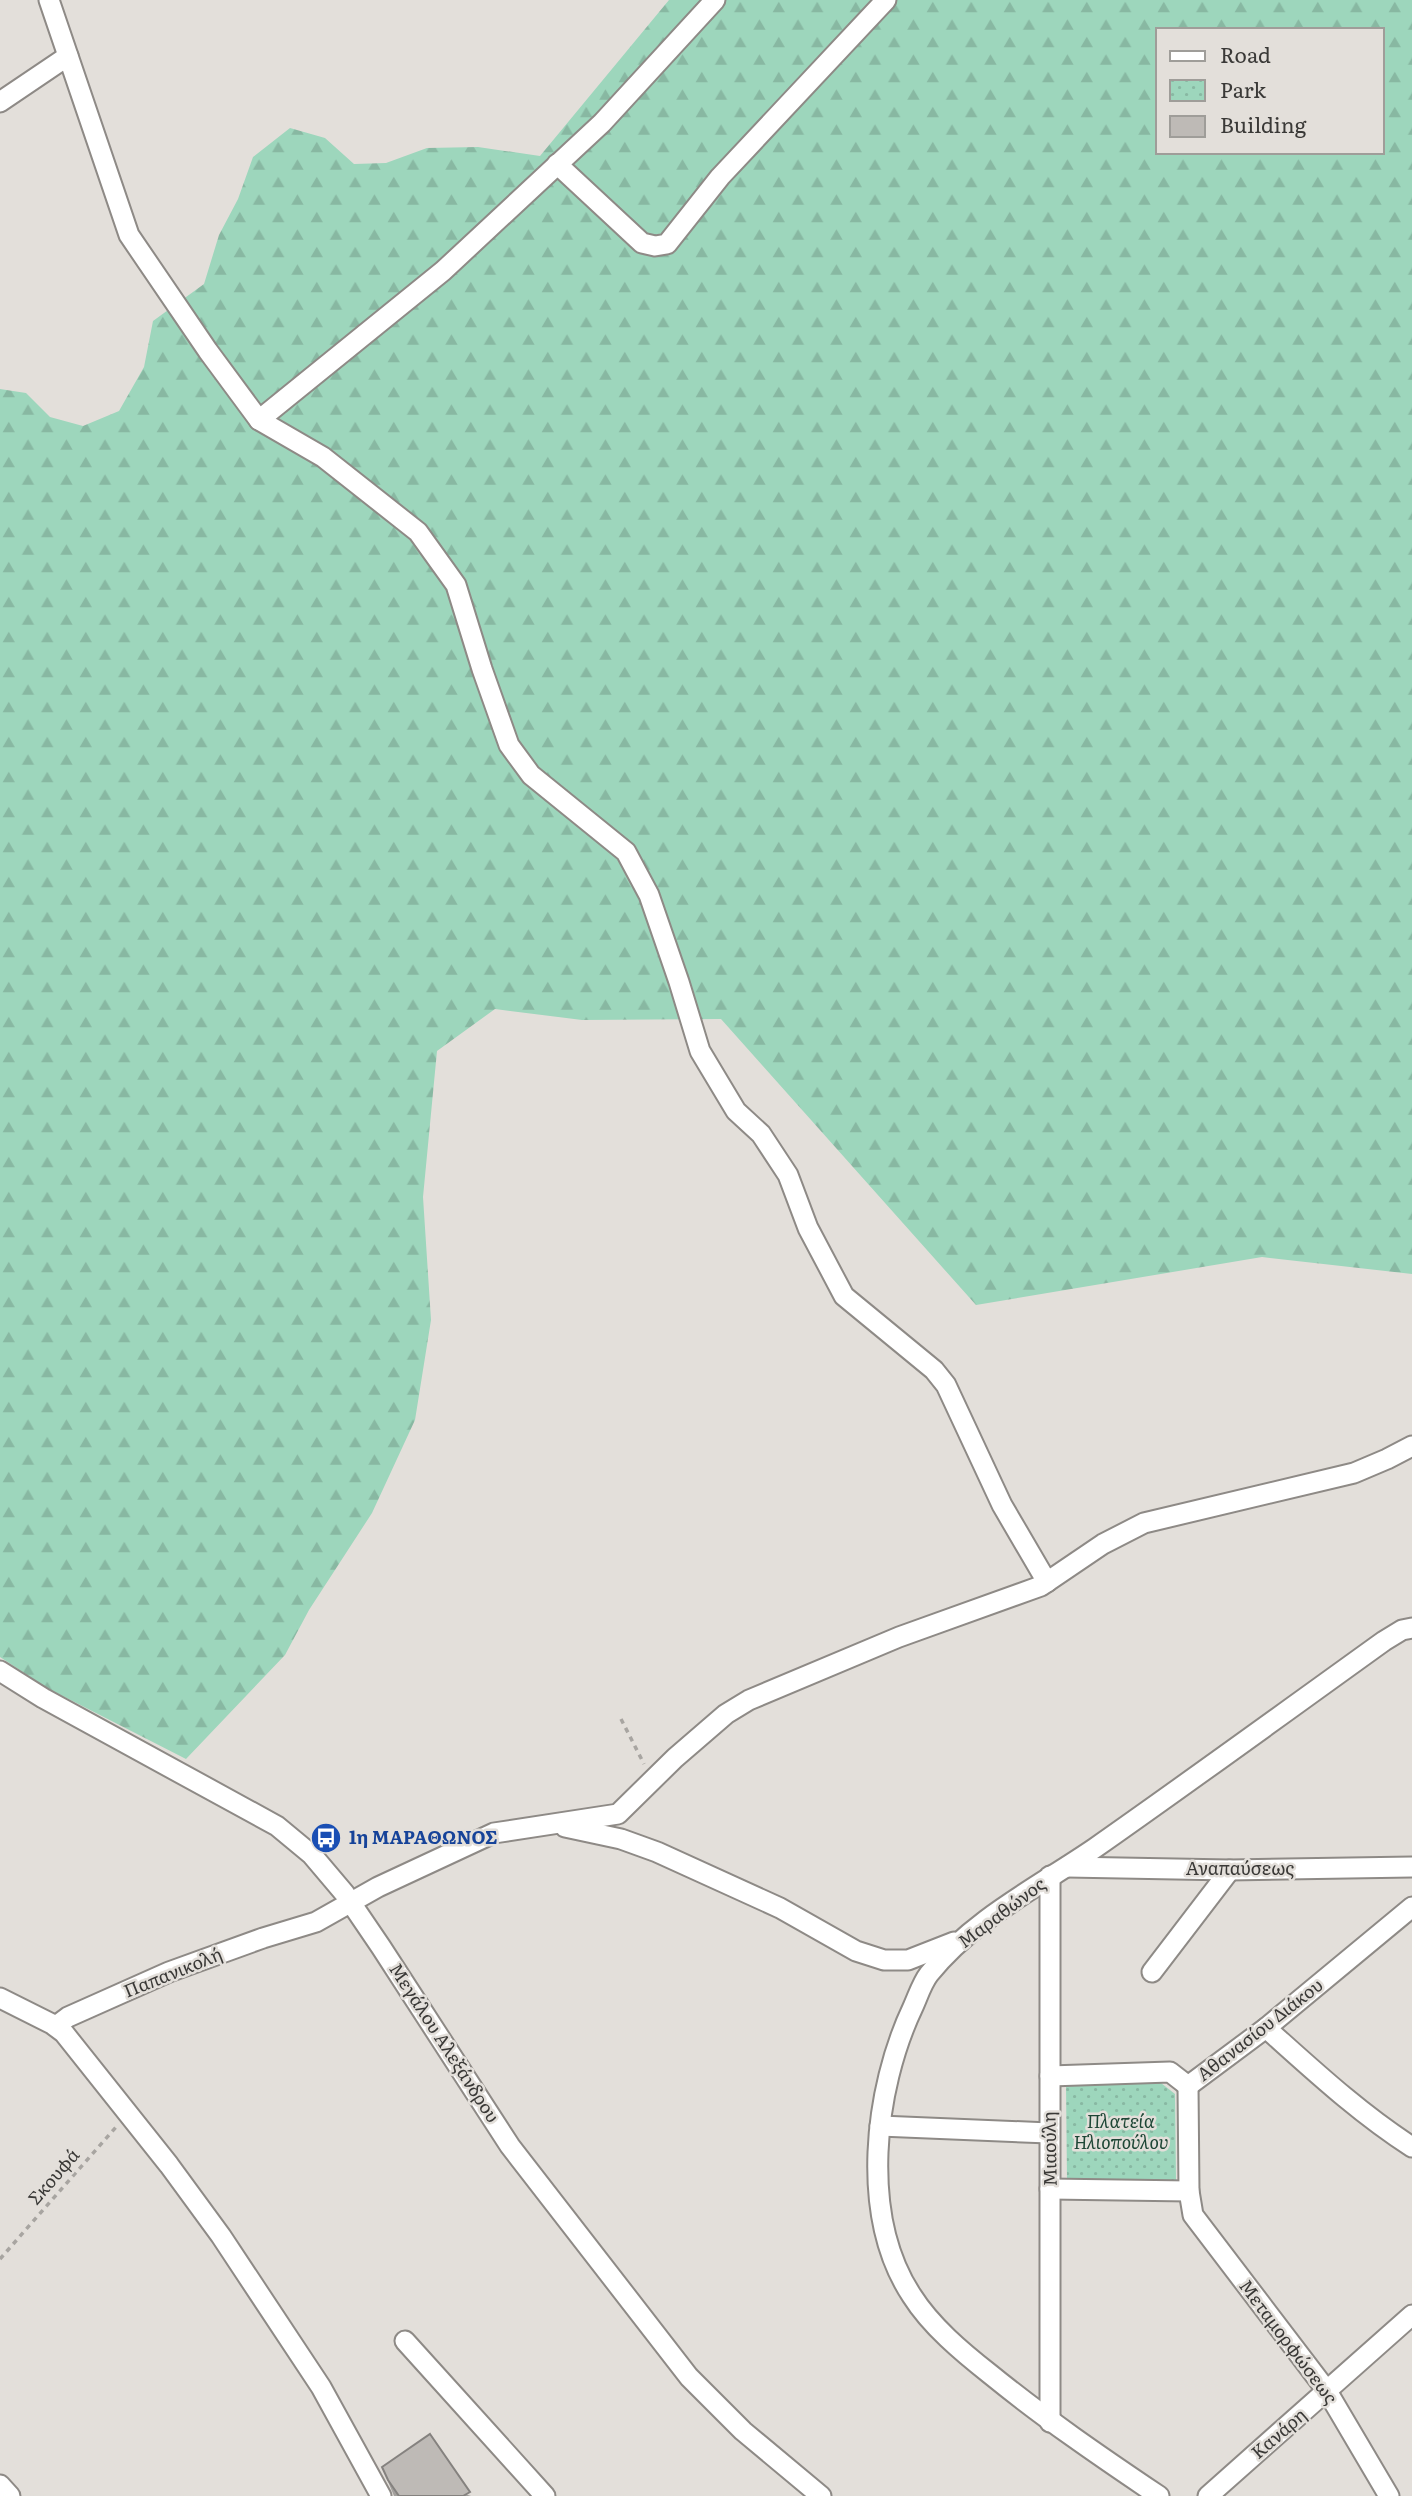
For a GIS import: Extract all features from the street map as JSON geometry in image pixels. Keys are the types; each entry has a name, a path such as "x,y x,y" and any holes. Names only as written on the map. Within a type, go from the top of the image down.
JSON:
{"street":[{"path":"49,0 129,235 259,420 323,457 418,531 456,585 509,746 531,775 626,852 649,895 700,1051 736,1111 761,1134 788,1175 808,1228 844,1296 934,1370 946,1385 1002,1505 1047,1582"},
{"path":"259,420 443,271 602,122 715,0"},
{"path":"557,164 642,243 655,246 667,244 720,177 886,0"},
{"path":"0,102 68,55"},
{"name":"Παπανικολή","path":"56,2026 68,2017 169,1972 316,1922 378,1887 494,1833 618,1814 726,1714 749,1700 898,1637 1041,1586 1103,1544 1144,1523 1354,1473 1387,1460 1412,1446"},
{"name":"Μαραθώνος","path":"1159,2496 1050,2422 974,2361 940,2330 912,2297 893,2261 879,2200 880,2126 889,2073 903,2027 928,1975 965,1937 1012,1901 1058,1872 1384,1640 1402,1630 1412,1628"},
{"name":"Μεγάλου Αλεξάνδρου","path":"0,1671 43,1698 277,1826 313,1855 352,1903 510,2146 689,2376 743,2431 821,2496"},
{"path":"549,1824 621,1839 657,1852 780,1908 856,1951 884,1960 908,1960 937,1951 965,1937"},
{"path":"1152,1972 1230,1870"},
{"name":"Αναπαύσεως","path":"1058,1872 1411,1870"},
{"name":"Μιαούλη","path":"1050,2422 1049,2133 1058,1872"},
{"name":"Αθανασίου Διάκου","path":"1189,2190 1188,2086 1266,2028 1412,1907"},
{"path":"0,1998 56,2026 75,2045 128,2113 221,2236 293,2342 381,2496"},
{"path":"1266,2028 1384,2129 1412,2147"},
{"path":"1050,2076 1170,2072 1188,2086"},
{"path":"880,2126 1049,2133"},
{"path":"1050,2189 1189,2190"},
{"name":"Μεταμορφώσεως","path":"1189,2190 1193,2215 1327,2391 1389,2496"},
{"name":"Κανάρη","path":"1208,2496 1412,2315"},
{"path":"405,2341 545,2496"},
{"path":"0,2485 10,2496"}],"path":[{"path":"621,1719 652,1780"},
{"name":"Σκουφά","path":"0,2259 128,2113"}],"green space":[{"path":"669,0 1412,0 1412,1274 1262,1257 976,1305 721,1019 582,1020 495,1009 437,1051 423,1197 431,1320 415,1420 372,1513 309,1610 285,1655 186,1759 47,1688 0,1657 0,389 26,393 50,417 83,426 119,411 144,367 153,321 204,284 219,235 238,199 253,157 290,128 325,138 354,164 386,163 427,148 478,147 540,156"},
{"name":"Πλατεία Ηλιοπούλου","path":"1161,2083 1175,2094 1176,2181 1067,2180 1066,2086"}],"building":[{"path":"430,2434 470,2492 463,2496 399,2496 382,2467"}],"place":[{"name":"1η ΜΑΡΑΘΩΝΟΣ","path":"326,1838"}]}
